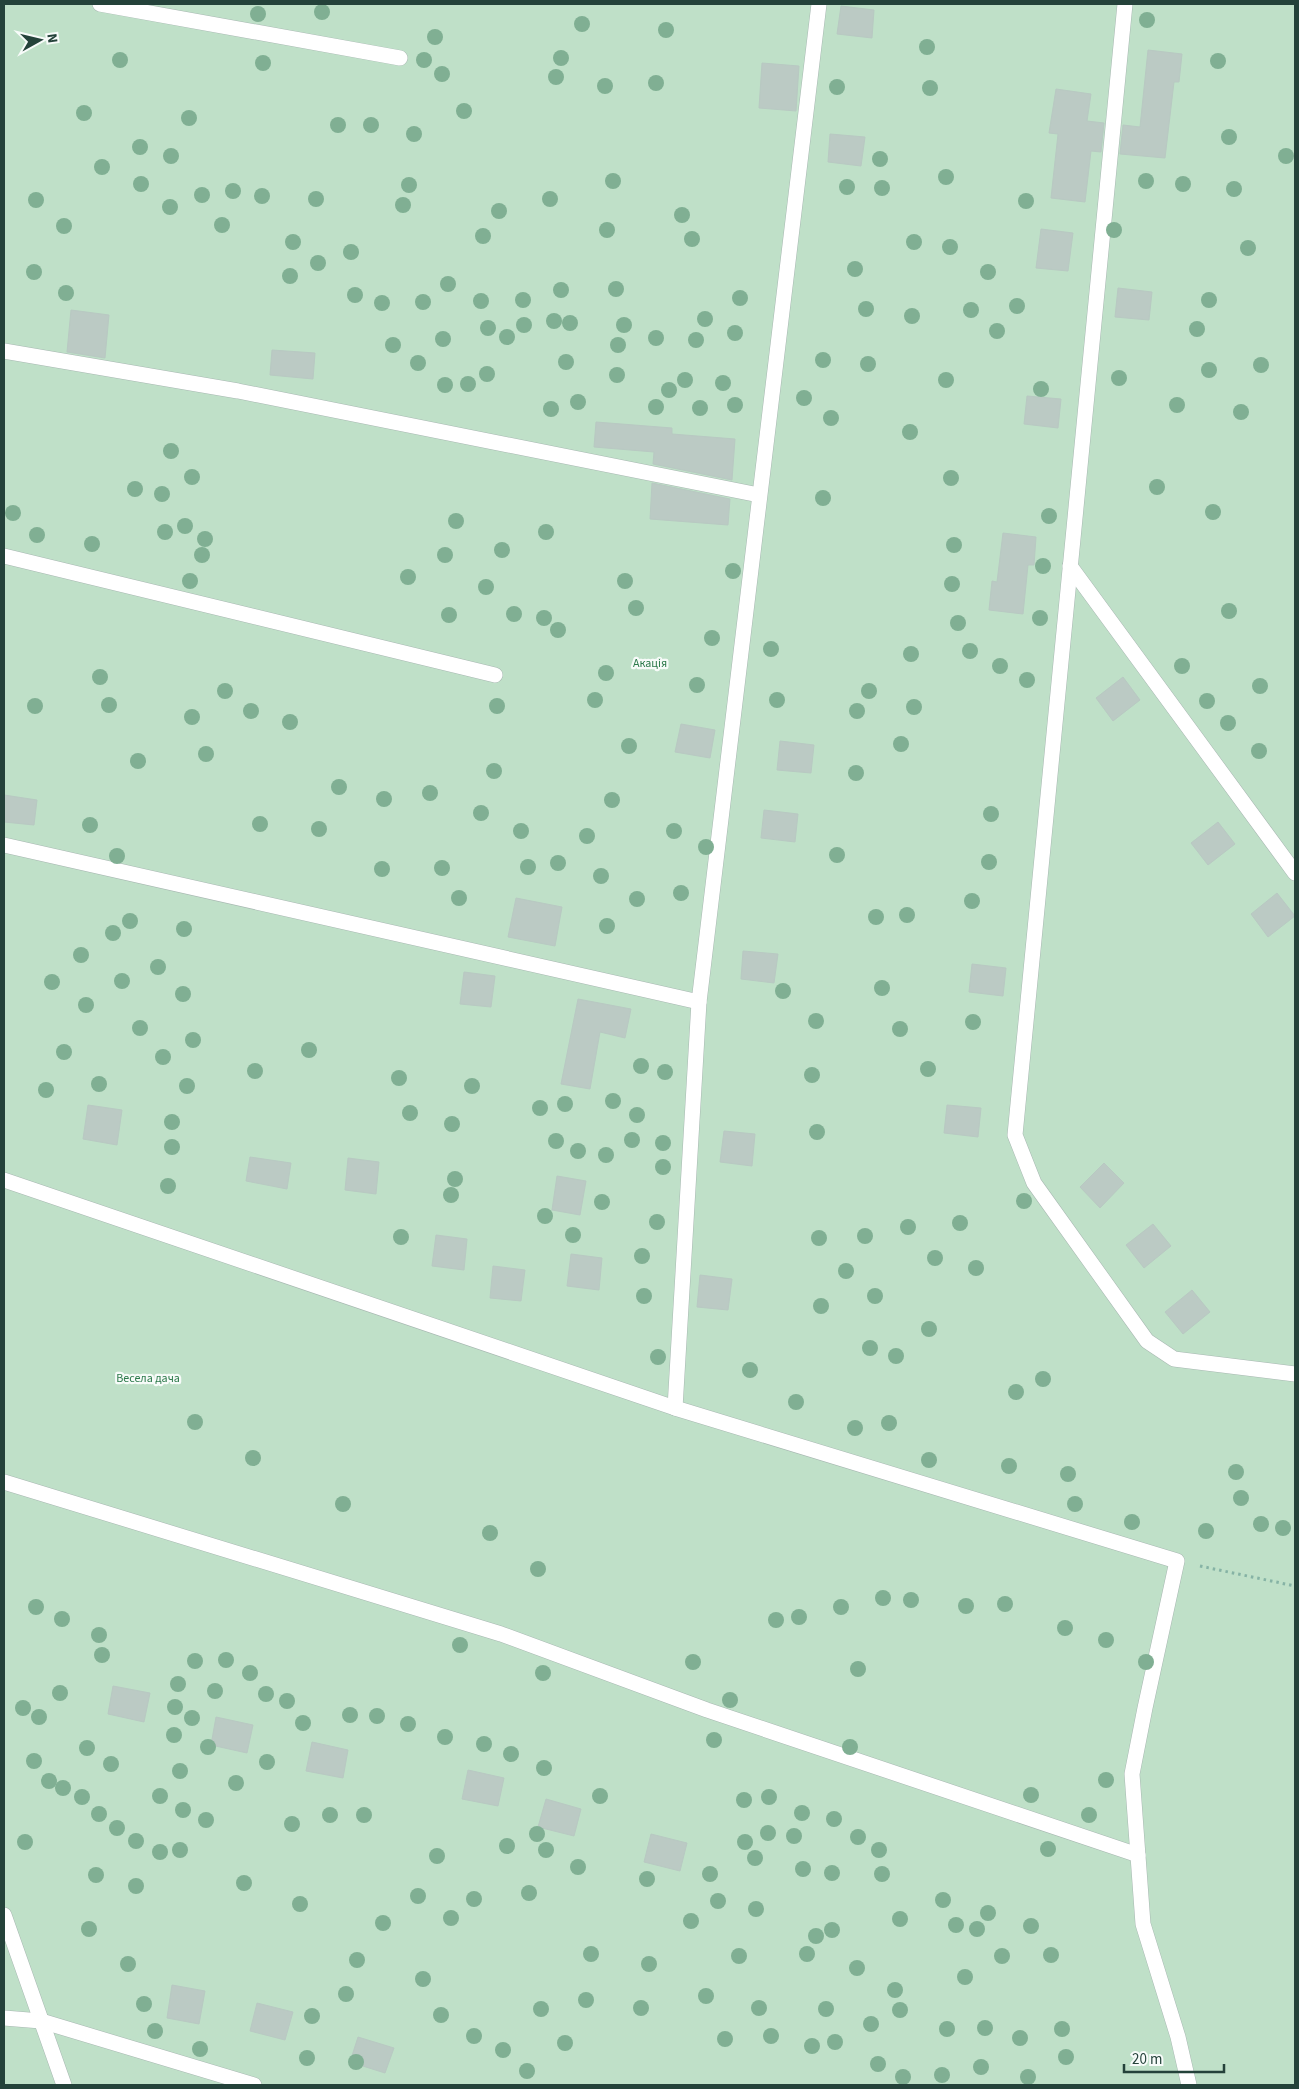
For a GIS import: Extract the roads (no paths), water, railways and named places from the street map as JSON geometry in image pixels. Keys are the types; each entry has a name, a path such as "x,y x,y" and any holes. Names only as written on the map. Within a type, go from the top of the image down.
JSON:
{"street":[{"path":"100,4 400,58"},
{"path":"675,1408 699,1002 819,4"},
{"path":"1124,4 1015,1136 1034,1183 1147,1340 1174,1359 1295,1374"},
{"path":"4,351 238,391 759,495"},
{"path":"4,556 495,675"},
{"path":"1070,566 1295,873"},
{"path":"4,845 699,1002"},
{"path":"4,1180 675,1408 1177,1561 1132,1774 1143,1924 1178,2037 1189,2085"},
{"path":"4,1482 243,1557 501,1634 707,1710 1138,1855"},
{"path":"4,1915 64,2085"},
{"path":"4,2018 41,2021 254,2085"}],"park label":[{"name":"Акація","path":"650,663"},
{"name":"Весела дача","path":"148,1378"}]}
